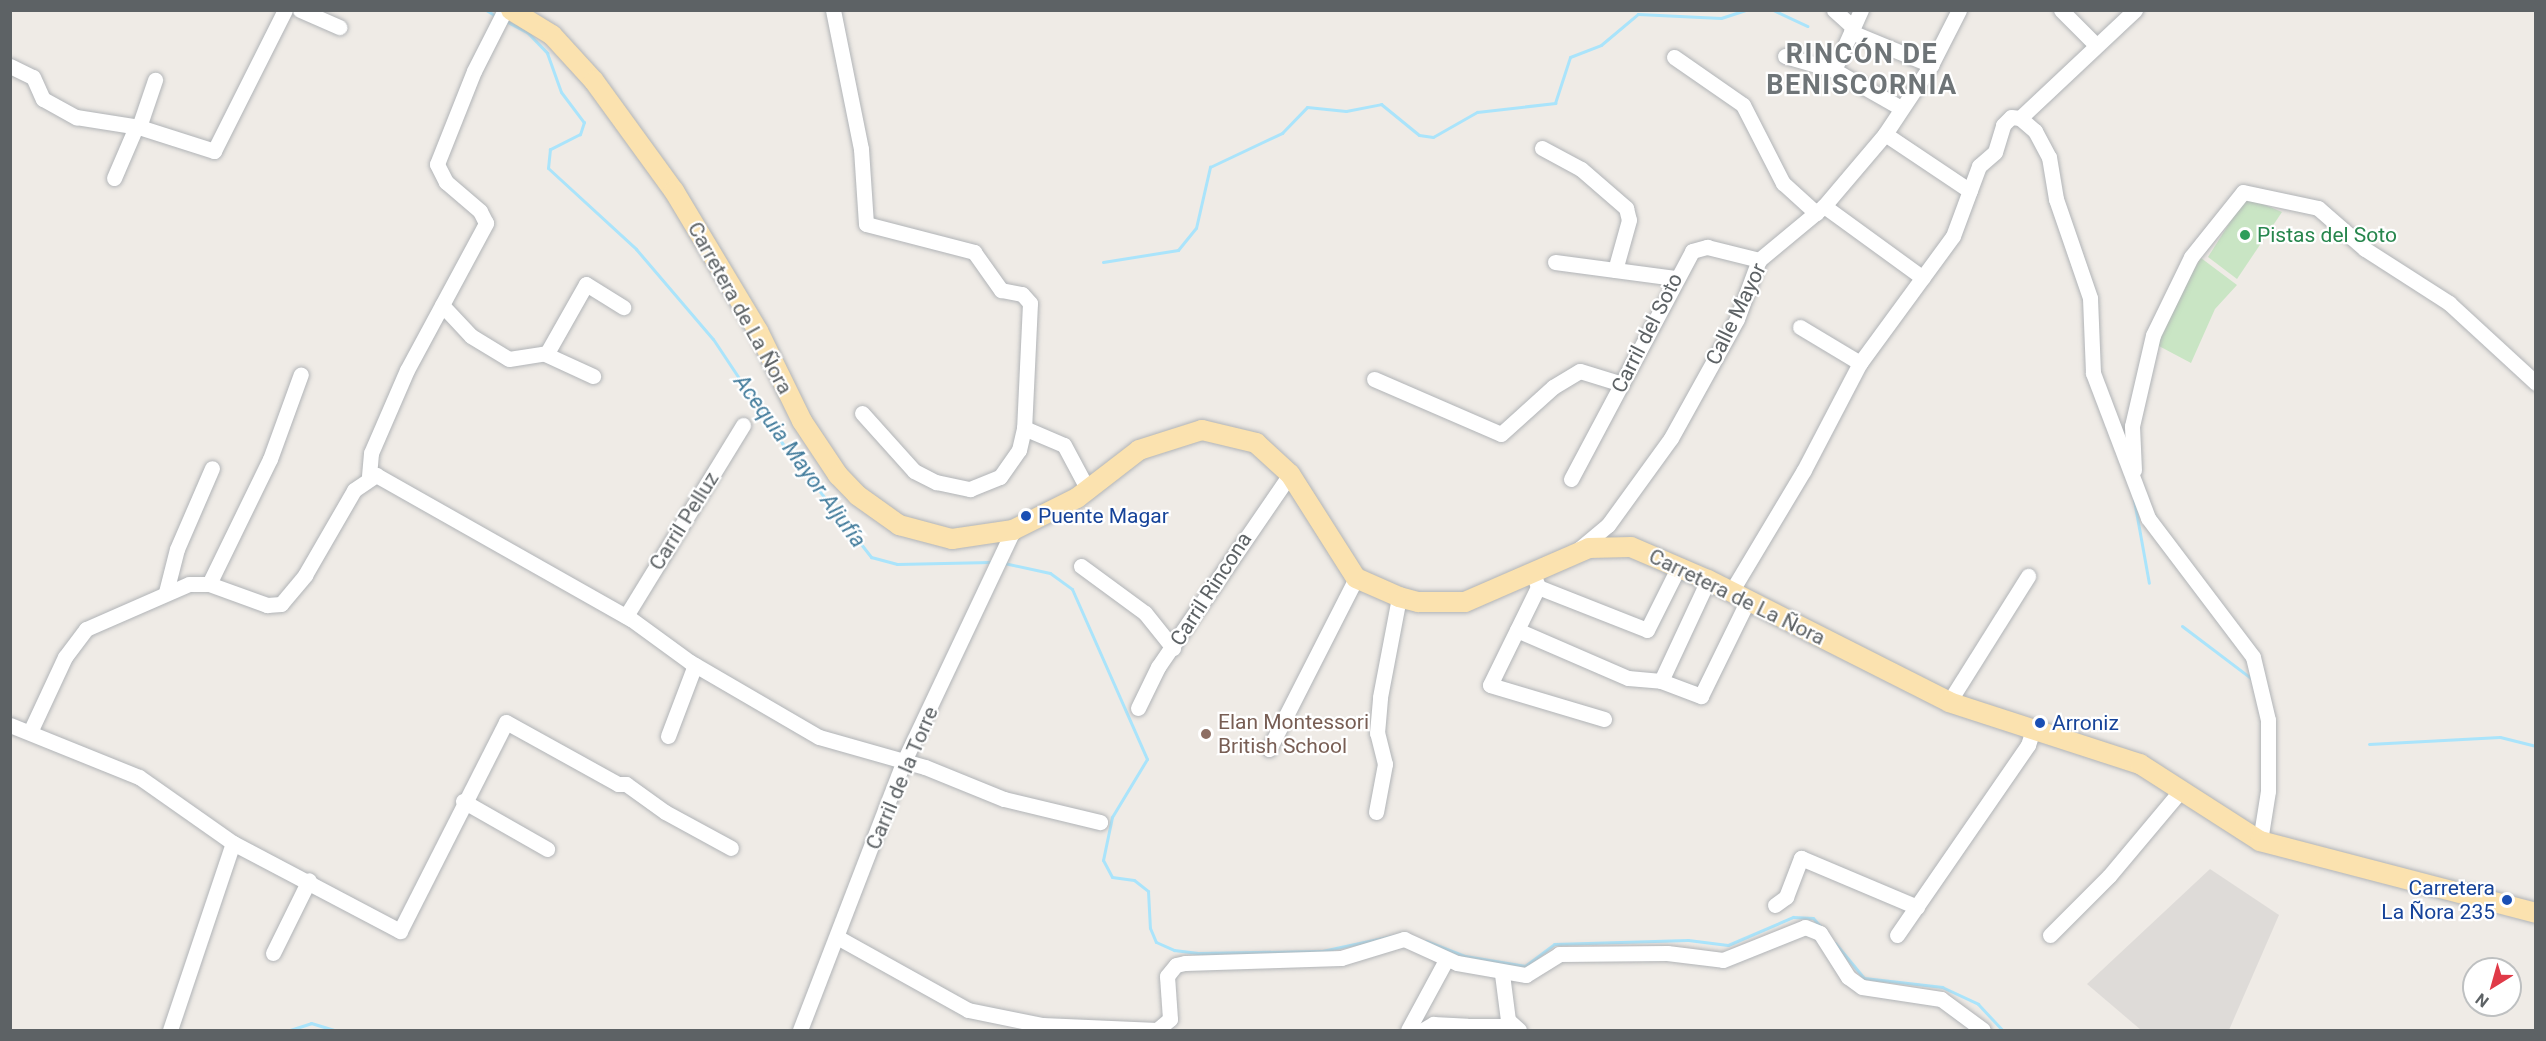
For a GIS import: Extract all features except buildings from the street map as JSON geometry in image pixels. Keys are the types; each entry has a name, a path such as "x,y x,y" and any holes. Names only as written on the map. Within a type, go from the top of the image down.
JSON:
{"main road":[{"name":"Carretera de La Ñora","path":"505,15 552,35 594,81 674,191 758,331 802,421 857,495 899,525 924,534 952,539 1013,530 1040,520 1088,490 1139,450 1202,430 1256,443 1290,474 1356,578 1399,597 1418,602 1465,602 1535,580 1570,555 1600,544 1631,547 1708,580 1949,702 2034,727 2140,764 2260,841 2535,913"}],"street":[{"path":"10,66 33,77 43,99 58,109 96,123 138,127 216,150 237,99 285,10"},
{"path":"300,10 339,27"},
{"path":"834,10 861,149 866,224 974,252 1001,290 1022,294 1030,303 1024,428 1019,450 1000,477 970,489 936,482 914,471 862,413"},
{"path":"1834,10 1852,30 1931,65"},
{"path":"1834,70 1861,10"},
{"name":"Calle Mayor","path":"1570,555 1608,525 1671,438 1741,311 1759,260 1820,209 1885,134 1931,65 1959,10"},
{"path":"2061,10 2095,44"},
{"path":"1517,630 1628,678 1661,681 1701,696 1740,596 1860,363 1953,236 1981,161 1995,152 2006,119 2020,118 2095,44 2135,10"},
{"path":"30,732 52,680 78,638 99,622 166,592 209,584 267,606 280,604 305,575 354,490 369,476 371,453 407,370 486,219 446,182 437,164 474,71 505,15"},
{"path":"1785,56 1834,70 1901,108"},
{"path":"1674,57 1743,105 1783,183 1923,278"},
{"path":"114,178 138,127 155,81"},
{"path":"2020,118 2036,131 2049,157 2056,199 2090,298 2093,373 2135,483 2154,526 2253,657 2268,720 2268,791 2260,841"},
{"path":"1885,134 1970,191"},
{"path":"1542,148 1581,169 1626,208 1629,220 1615,270"},
{"path":"2135,483 2132,426 2153,335 2191,257 2243,192 2318,208 2365,249 2449,303 2535,383"},
{"name":"Carril del Soto","path":"1571,479 1687,256 1699,247 1759,260"},
{"path":"1555,262 1675,278"},
{"path":"545,354 586,284 624,307"},
{"path":"442,305 499,356 545,354 593,376"},
{"path":"1800,327 1860,363"},
{"path":"1374,379 1501,434 1553,387 1580,371 1622,384"},
{"path":"209,584 270,459 301,374"},
{"name":"Carril Pelluz","path":"626,616 743,425"},
{"path":"1024,428 1064,445 1088,490"},
{"path":"166,592 177,549 212,468"},
{"name":"Carril Rincona","path":"1138,708 1173,648 1290,474"},
{"path":"369,476 383,477 626,616 695,665 819,736 904,761 1004,799 1100,822"},
{"path":"1608,525 1611,536 1631,547"},
{"name":"Carril de la Torre","path":"801,1030 904,761 1013,530"},
{"path":"1081,566 1145,613 1173,648"},
{"path":"1604,719 1490,685 1517,630 1535,580 1647,630 1678,566"},
{"path":"1949,702 2028,576"},
{"path":"1269,749 1356,578"},
{"path":"1661,681 1708,580"},
{"path":"1376,812 1385,764 1377,733 1380,697 1399,597"},
{"path":"668,736 695,665"},
{"path":"10,725 139,777 233,843 309,880 400,931 463,801 506,722 618,784 626,784 731,848"},
{"path":"1897,934 2028,745 2034,727"},
{"path":"2050,935 2109,876 2182,789"},
{"path":"463,801 547,849"},
{"path":"170,1030 233,843"},
{"path":"1775,905 1786,897 1801,858 1917,907"},
{"path":"273,953 309,880"},
{"path":"837,937 968,1010 1042,1025 1148,1030 1167,1025 1167,976 1176,965 1341,958 1404,939 1446,960 1502,974 1526,975 1559,954 1667,953 1724,960 1805,927 1820,933 1848,977 1862,987 1941,999 1983,1030"},
{"path":"1408,1030 1446,960"},
{"path":"1423,1030 1433,1024 1467,1028 1515,1028 1502,974"}],"shaded area":[{"path":"2210,869 2279,915 2229,1030 2141,1030 2087,984"}],"green space":[{"name":"Pistas del Soto","path":"2246,197 2282,212 2237,279 2208,257"},
{"path":"2201,258 2237,285 2215,309 2191,363 2157,345 2169,311"}],"waterway":[{"name":"Acequia Mayor Aljufía","path":"486,10 496,16"},
{"path":"1103,262 1178,250 1196,228 1210,167 1282,133 1307,107 1346,111 1381,104 1419,135 1433,137 1477,112 1555,103 1570,57 1601,45 1638,14 1721,18 1745,10"},
{"path":"1773,10 1808,26"},
{"name":"Acequia Mayor Aljufía","path":"504,20 528,33 547,53 561,92 584,122 580,134 550,149 548,168 636,249 713,339 782,443 871,557 897,564 991,562"},
{"path":"2134,500 2149,583"},
{"name":"Acequia Mayor Aljufía","path":"1004,563 1050,573 1072,589 1147,759 1112,817 1103,860 1112,877 1134,880 1148,891 1150,928 1156,942 1174,950 1198,953 1322,951 1406,933"},
{"path":"2182,626 2252,679"},
{"path":"2369,744 2500,737 2536,746"},
{"name":"Acequia Mayor Aljufía","path":"1426,941 1465,956 1525,966 1554,944 1688,940 1728,945 1793,917 1813,918 1821,927"},
{"name":"Acequia Mayor Aljufía","path":"1835,943 1864,978 1942,987 1978,1004 2002,1030"},
{"path":"290,1030 311,1023 334,1030"}],"place":[{"name":"Pistas del Soto","path":"2245,235"},
{"name":"Puente Magar","path":"1026,516"},
{"name":"Arroniz","path":"2040,723"},
{"name":"Elan Montessori British School","path":"1206,734"},
{"name":"Carretera La Ñora 235","path":"2507,900"}],"district":[{"name":"RINCÓN DE BENISCORNIA","path":"1862,70"}]}
